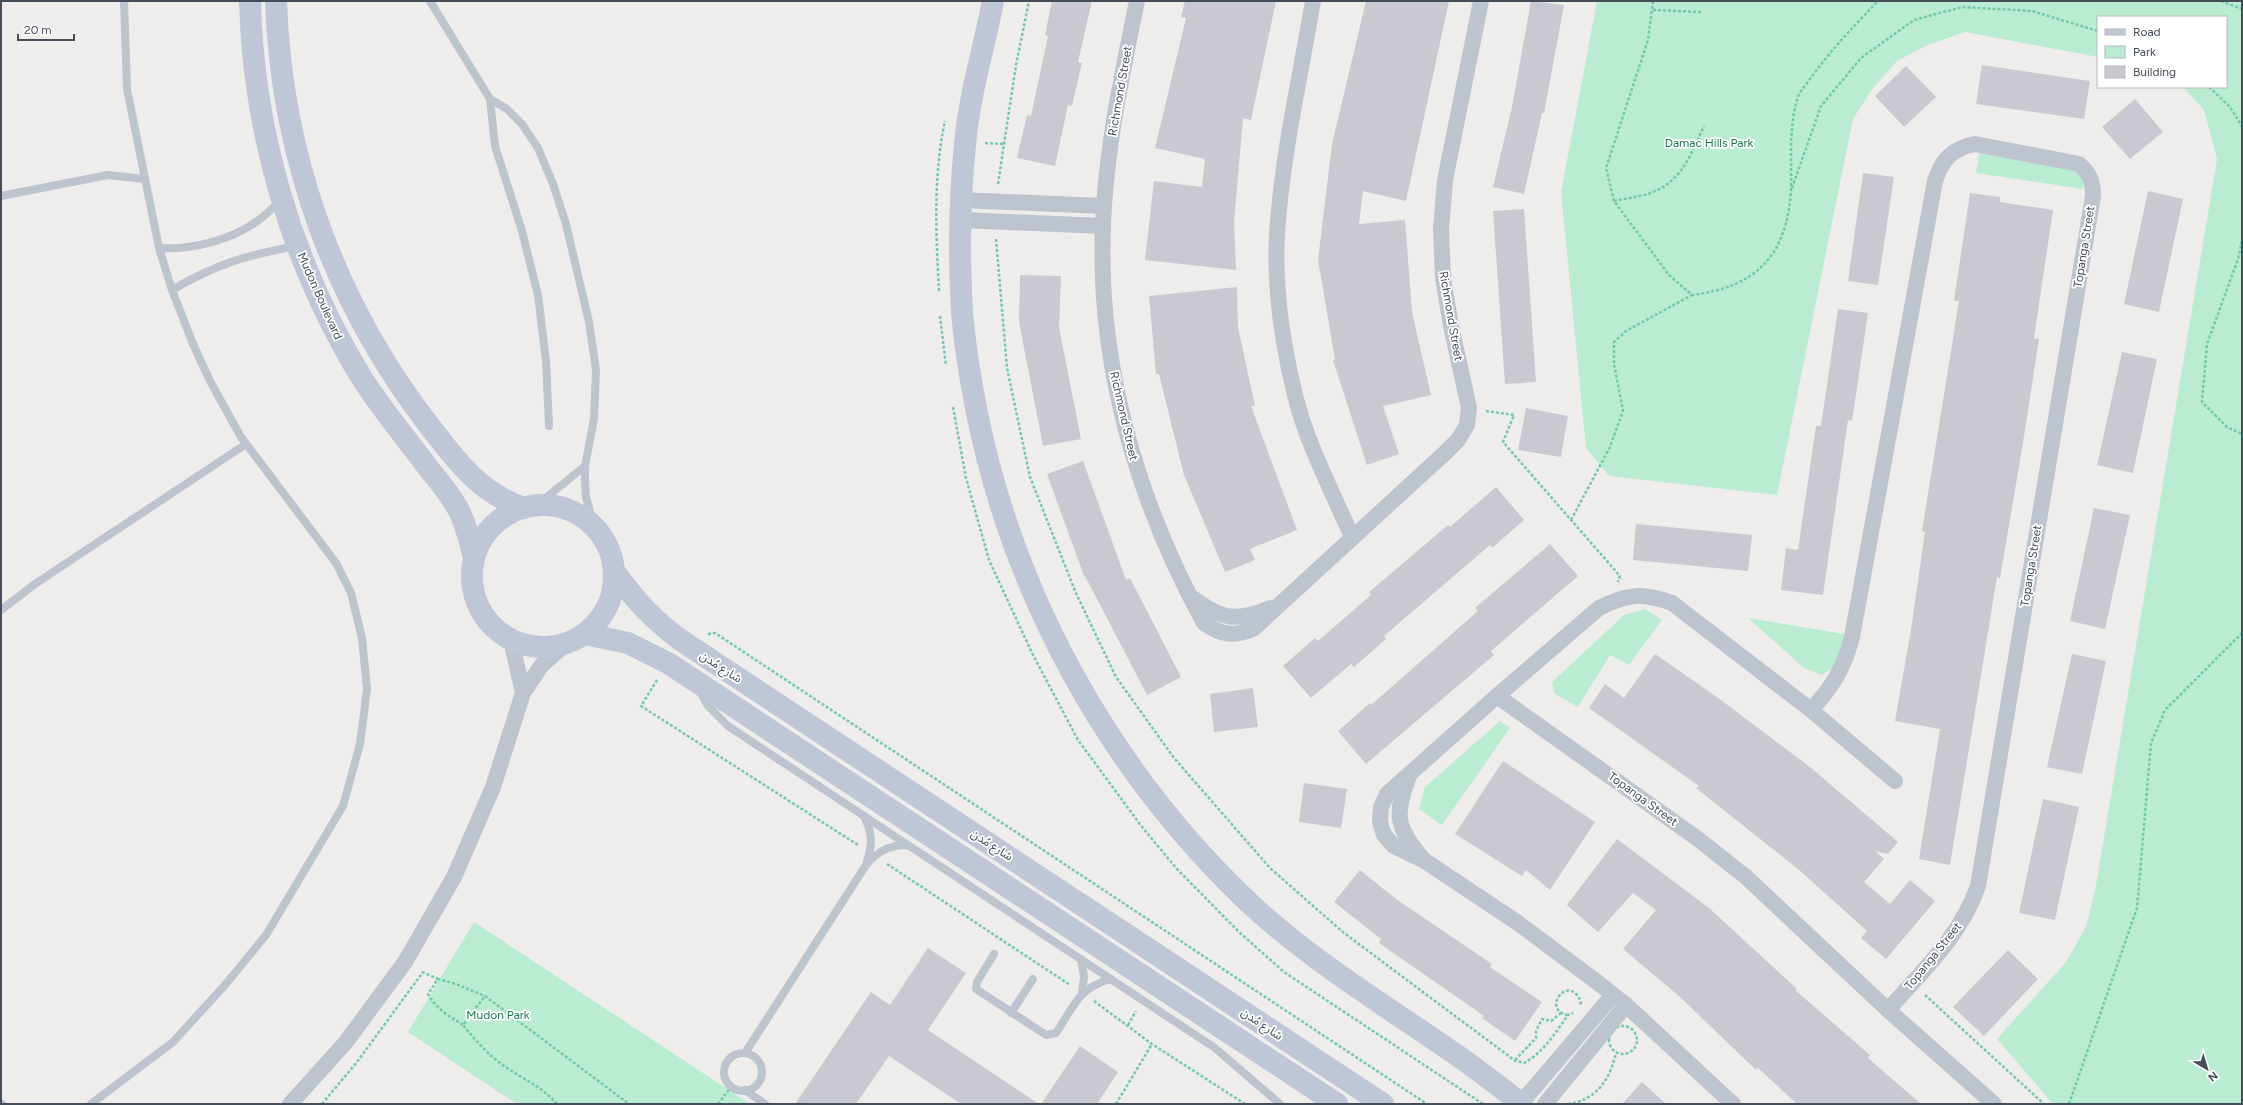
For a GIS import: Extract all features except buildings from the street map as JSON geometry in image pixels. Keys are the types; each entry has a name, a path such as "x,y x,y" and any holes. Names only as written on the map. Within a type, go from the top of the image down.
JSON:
{"street":[{"name":"Mudon Boulevard","path":"250,1 253,60 259,103 282,199 298,246 323,306 364,381 457,507 469,536 474,558"},
{"path":"276,1 278,39 285,100 298,160 316,219 358,318 382,359 408,397 467,472 492,495 530,506 558,507 571,511 594,526 608,547 614,571 612,595 602,617 585,634 564,645 541,666 523,693 494,787 454,877 405,962 346,1042 290,1104"},
{"path":"994,1 965,141 961,210 961,292 969,368 987,457 1003,515 1029,586 1062,655 1099,720 1148,790 1192,844 1245,899 1303,949 1366,994 1460,1057 1521,1104 1613,994"},
{"name":"Richmond Street","path":"1138,1 1114,114 1104,206 1103,226 1105,303 1116,387 1132,454 1155,520 1204,623 1215,631 1228,635 1241,634 1253,629 1458,440 1467,425 1469,408 1451,326 1443,278 1441,229 1445,180 1481,1"},
{"path":"1313,1 1282,180 1277,234 1277,289 1283,343 1295,396 1312,448 1352,537"},
{"name":"Topanga Street","path":"1812,710 1836,680 1848,652 1939,166 1948,155 1961,147 1976,144 2079,164 2088,172 2093,184 2093,196 1978,886 1970,907 1959,927 1888,1010"},
{"path":"961,210 995,202 1104,206"},
{"path":"961,210 995,222 1103,226"},
{"path":"530,506 502,519 485,536 474,558 472,582 478,606 491,626 510,640 537,648 564,645"},
{"name":"شارع مُدن","path":"614,571 634,598 656,622 682,641 1383,1104"},
{"path":"1733,1104 1613,994 1518,923 1425,861 1404,834 1399,822 1401,797 1410,775 1497,696 1599,608 1616,599 1635,595 1654,596 1672,603 1812,710 1895,781"},
{"name":"شارع مُدن","path":"585,634 628,643 647,651 695,680 1337,1104"},
{"path":"510,640 523,693"},
{"name":"Topanga Street","path":"1497,696 1648,803 1734,868 1888,1010 1994,1104"},
{"path":"1545,1104 1626,1005"}],"lane":[{"path":"91,1104 173,1042 225,986 266,935 343,806 360,744 367,689 362,638 351,593 336,563 246,444 210,381 193,344 172,290 159,248 127,89 124,1"},
{"path":"430,1 490,99 495,146 522,231 538,296 546,361 549,426"},
{"path":"490,99 507,109 517,119 538,148 553,184 579,274 589,322 596,370 594,419 585,466 586,497 594,526"},
{"path":"1,196 108,175 144,178"},
{"path":"159,248 179,249 232,236 259,220 282,199"},
{"path":"172,290 206,270 230,261 254,254 298,246"},
{"path":"1,610 35,584 246,444"},
{"path":"530,506 562,487 585,466"},
{"path":"695,680 708,706 717,717 1229,1058 1280,1104"},
{"path":"864,815 871,834 872,844 866,865"},
{"path":"745,1053 866,865 881,850 894,846 908,845"},
{"path":"994,954 977,982 976,989 1046,1035 1051,1036 1056,1033 1082,993 1096,984 1111,979"},
{"path":"1082,959 1084,976 1082,993"},
{"path":"1011,1012 1033,979"},
{"path":"745,1090 752,1088 758,1083 761,1076 758,1060 752,1055 738,1053 726,1061 724,1075 731,1086 745,1090 765,1104"}],"path":[{"path":"995,202 1016,65 1029,1"},
{"path":"1653,1 1648,40 1606,168 1614,201 1669,275 1692,295"},
{"path":"1571,520 1610,447 1623,412 1614,364 1614,342 1626,331 1692,295 1713,292 1742,282 1771,259 1786,228 1791,191 1790,140 1798,96 1825,58 1878,1"},
{"path":"2221,1 2242,9"},
{"path":"1791,191 1821,106 1861,58 1914,20 1962,7 2032,11 2097,30"},
{"path":"1653,10 1702,12"},
{"path":"2210,88 2230,107 2242,126"},
{"path":"939,292 936,236 941,141 946,119"},
{"path":"1614,201 1653,192 1674,180 1690,157 1704,126"},
{"path":"995,222 1008,368 1030,477 1075,591 1116,677 1174,758 1270,868 1344,933 1514,1060 1524,1063 1529,1060 1549,1041 1568,1015"},
{"path":"2242,241 2238,259 2223,296 2207,344 2202,402 2227,427 2242,434"},
{"path":"940,308 941,339 947,370"},
{"path":"952,401 966,478 989,560 1032,653 1078,740 1142,827 1177,869 1239,932 1284,972 1483,1104"},
{"path":"1469,408 1514,415 1503,442 1620,576 1616,586"},
{"path":"2069,1104 2137,908 2151,743 2165,710 2242,633"},
{"path":"322,1104 365,1051 423,972"},
{"path":"557,1104 538,1085 501,1063 481,1046 463,1025 438,1008 432,1002 428,994 438,979 485,996 629,1104"},
{"path":"1912,983 2044,1104"},
{"path":"1577,1012 1568,1015 1561,1013 1556,1006 1557,998 1563,992 1571,991 1578,995 1581,1002 1579,1007"},
{"path":"463,1025 485,996"},
{"path":"1514,1060 1536,1038 1536,1031 1542,1019 1551,1021 1561,1013"},
{"path":"1570,1104 1582,1101 1592,1096 1604,1084 1613,1069 1616,1053 1609,1044 1610,1033 1619,1026 1631,1027 1637,1034 1638,1043 1633,1051 1625,1055 1616,1053"},
{"path":"1116,1104 1152,1044"},
{"path":"718,1104 731,1086"}],"green space":[{"name":"Damac Hills Park","path":"1597,1 2242,1 2242,1104 2053,1104 1997,1039 2066,962 2086,927 2095,891 2217,159 2204,110 2184,88 2227,88 2227,16 2097,16 2097,57 1965,32 1928,45 1897,61 1873,88 1853,119 1777,495 1609,476 1586,448 1561,192"},
{"path":"1980,148 2086,165 2083,189 1976,173"},
{"path":"1645,609 1662,620 1629,665 1610,655 1578,707 1555,694 1552,682 1624,615"},
{"path":"1748,618 1850,635 1840,663 1822,675 1804,668"},
{"path":"1500,721 1510,728 1442,825 1419,809 1425,787"},
{"name":"Mudon Park","path":"474,922 750,1104 517,1104 408,1032"}]}
